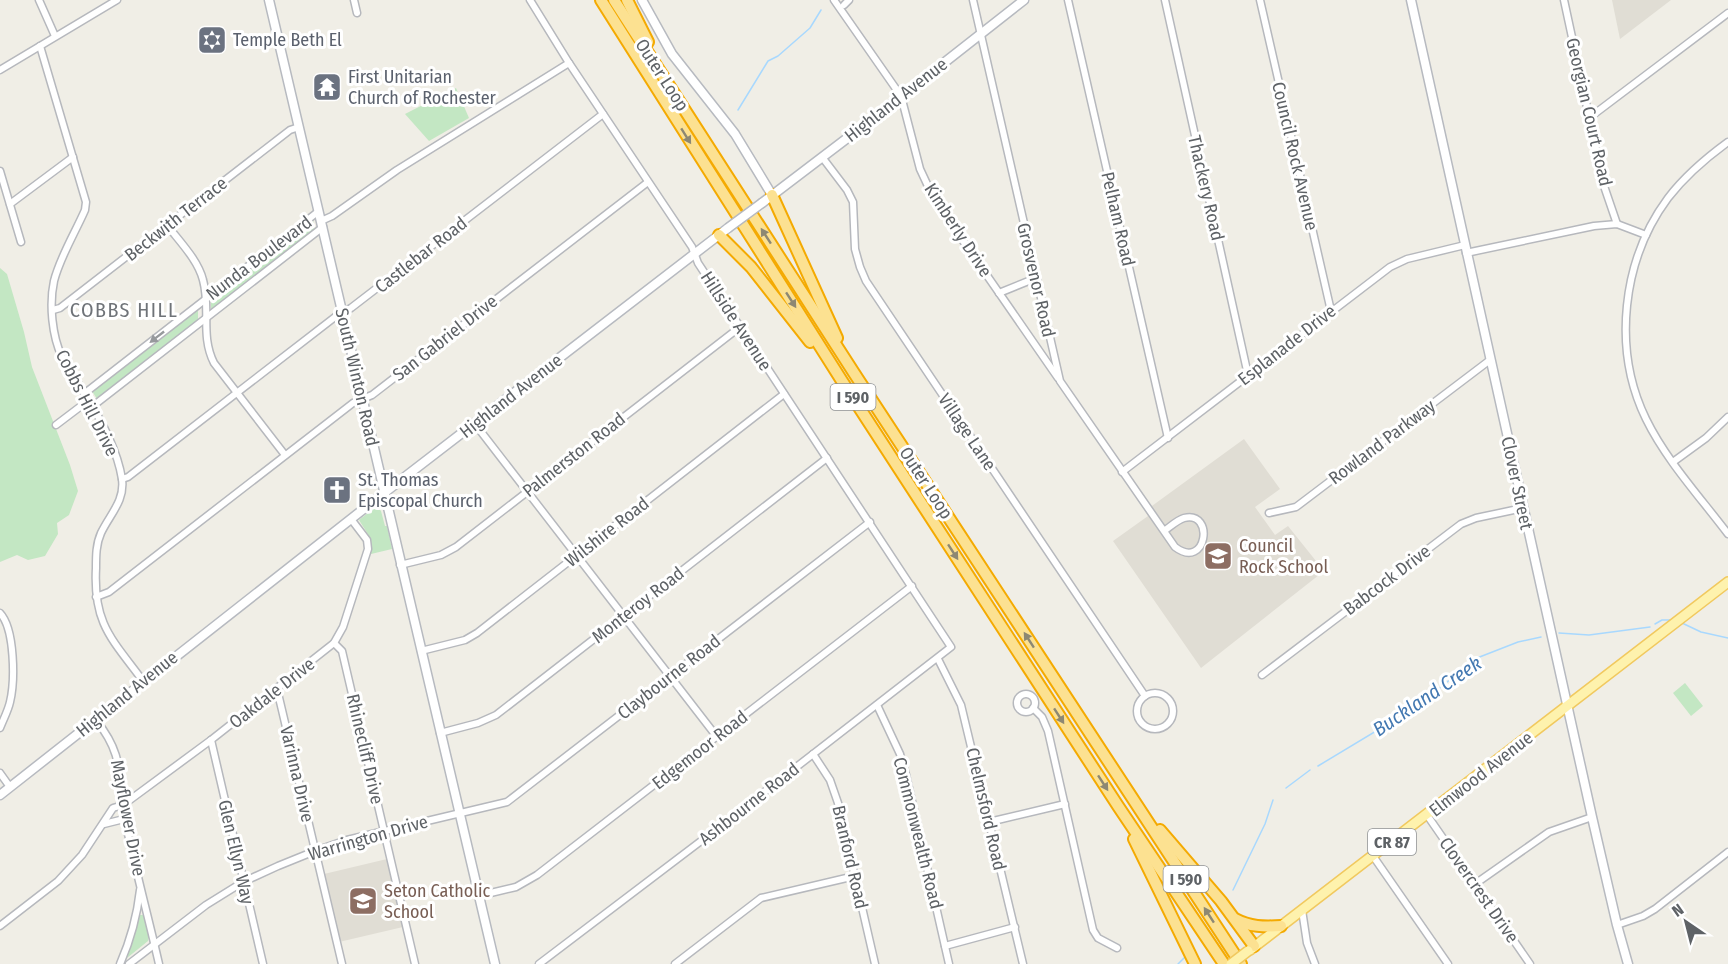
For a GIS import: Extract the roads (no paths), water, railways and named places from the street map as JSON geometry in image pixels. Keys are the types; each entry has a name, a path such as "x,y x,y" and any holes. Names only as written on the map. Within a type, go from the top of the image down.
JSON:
{"highway":[{"name":"Outer Loop","path":"599,0 842,381 1118,806 1224,964"},
{"name":"Outer Loop","path":"614,0 854,374 1240,964"},
{"path":"627,0 683,105"},
{"path":"772,195 854,374"},
{"path":"724,232 842,381"},
{"path":"1130,794 1235,919 1251,949"},
{"path":"1118,806 1195,964"},
{"path":"1235,919 1256,926 1281,926"}],"main road":[{"name":"South Winton Road","path":"269,0 495,964"},
{"path":"642,0 672,54 735,134 772,195"},
{"name":"Highland Avenue","path":"0,795 384,493 1024,0"},
{"name":"Clover Street","path":"1411,0 1592,817 1617,925 1629,964"},
{"name":"Elmwood Avenue","path":"1231,964 1427,816 1728,582"}],"street":[{"path":"39,0 55,36"},
{"path":"0,70 117,0"},
{"path":"354,0 357,13"},
{"name":"Hillside Avenue","path":"530,0 569,63 692,247 698,263 951,647 939,659"},
{"path":"834,0 901,96"},
{"name":"Grosvenor Road","path":"973,0 1060,381 1175,547 1186,553 1193,552 1204,540 1201,523 1193,518 1184,518 1164,531"},
{"name":"Pelham Road","path":"1068,0 1168,438"},
{"name":"Thackery Road","path":"1165,0 1248,375"},
{"name":"Council Rock Avenue","path":"1260,0 1331,311"},
{"name":"Georgian Court Road","path":"1564,0 1604,186 1617,224"},
{"path":"1589,118 1728,13"},
{"name":"Cobbs Hill Drive","path":"39,46 86,198 86,206 56,275 53,291 54,327 58,347 91,403 114,452 122,479 120,501 103,530 98,544 96,597 100,618 105,629 143,681"},
{"name":"Nunda Boulevard","path":"85,393 206,298 321,220 332,216 397,170 569,63"},
{"name":"Kimberly Drive","path":"901,96 917,158 928,187 1060,381"},
{"name":"Castlebar Road","path":"122,479 128,477 351,308 603,114"},
{"name":"Beckwith Terrace","path":"53,310 60,308 290,130 299,127"},
{"path":"1728,142 1706,158 1676,189 1646,235 1634,268 1626,325 1631,378 1642,410 1673,462 1728,534"},
{"path":"10,204 73,157"},
{"name":"Village Lane","path":"822,157 847,190 853,202 855,249 866,281 1145,696"},
{"path":"0,171 21,242"},
{"name":"San Gabriel Drive","path":"96,597 109,592 353,404 372,395 648,182"},
{"name":"Nunda Boulevard","path":"56,425 91,403 206,318 321,220"},
{"name":"Esplanade Drive","path":"1122,472 1331,311 1390,267 1407,259 1585,227 1617,224 1646,235"},
{"path":"167,225 204,281 206,339 214,363 285,456"},
{"name":"Kimberly Drive","path":"999,293 1036,278"},
{"name":"Palmerston Road","path":"400,565 448,552 740,327"},
{"name":"Rowland Parkway","path":"1269,513 1296,507 1490,360"},
{"name":"Wilshire Road","path":"421,651 472,636 784,394"},
{"path":"1673,462 1706,438 1728,417"},
{"path":"475,424 717,737"},
{"name":"Monteroy Road","path":"440,733 489,718 827,458"},
{"name":"Babcock Drive","path":"1262,675 1461,524 1476,518 1523,508"},
{"name":"Oakdale Drive","path":"0,926 58,881 82,855 113,808 123,805 211,740 334,643 343,627 368,549 367,540 351,519"},
{"name":"Claybourne Road","path":"459,814 507,802 870,522"},
{"name":"Edgemoor Road","path":"478,897 516,887 537,875 912,586"},
{"path":"0,613 9,629 12,691 10,704 0,728"},
{"name":"Rhinecliff Drive","path":"334,643 342,651 415,964"},
{"name":"Ashbourne Road","path":"539,964 939,659"},
{"name":"Chelmsford Road","path":"939,659 961,705 1023,964"},
{"name":"Varinna Drive","path":"277,689 342,964"},
{"path":"1156,693 1167,697 1173,707 1173,713 1167,724 1151,728 1141,722 1138,717 1138,705 1145,696 1156,693"},
{"name":"Commonwealth Road","path":"877,705 900,754 906,775 950,964"},
{"path":"1033,708 1042,717 1048,731 1093,930 1098,938 1117,948"},
{"name":"Mayflower Drive","path":"96,720 107,734 116,753 120,770 124,819 159,964"},
{"name":"Glen Ellyn Way","path":"211,740 263,964"},
{"name":"Branford Road","path":"813,754 830,780 838,803 875,963"},
{"path":"0,773 10,787"},
{"path":"989,822 1065,804"},
{"name":"Warrington Drive","path":"129,964 191,915 243,882 315,851 384,831 459,814"},
{"name":"Clovercrest Drive","path":"1427,816 1530,964"},
{"path":"1475,884 1549,832 1592,817"},
{"path":"104,824 124,819"},
{"path":"1617,925 1655,909 1728,852"},
{"path":"1373,856 1448,964"},
{"path":"675,964 762,898 855,876"},
{"name":"Mayflower Drive","path":"120,964 137,918 141,886"},
{"path":"1302,910 1306,943 1315,964"},
{"path":"945,946 1015,927"},
{"path":"867,964 875,963"}],"waterway":[{"path":"738,110 768,61 778,56 810,28 821,10"},
{"name":"Buckland Creek","path":"1655,624 1662,620 1671,620"},
{"name":"Buckland Creek","path":"1682,623 1701,632 1728,638"},
{"name":"Buckland Creek","path":"1559,633 1589,635 1650,627"},
{"name":"Buckland Creek","path":"1318,766 1416,707 1477,658 1518,642 1541,637"},
{"name":"Buckland Creek","path":"1286,788 1310,770"},
{"name":"Buckland Creek","path":"1233,890 1265,824 1273,800"},
{"name":"Buckland Creek","path":"1178,964 1185,957"}],"place":[{"name":"Temple Beth El","path":"212,40"},
{"name":"First Unitarian Church of Rochester","path":"327,87"},
{"name":"St. Thomas Episcopal Church","path":"337,490"},
{"name":"Council Rock School","path":"1218,556"},
{"name":"Seton Catholic School","path":"363,901"}],"district":[{"name":"COBBS HILL","path":"124,310"}]}
